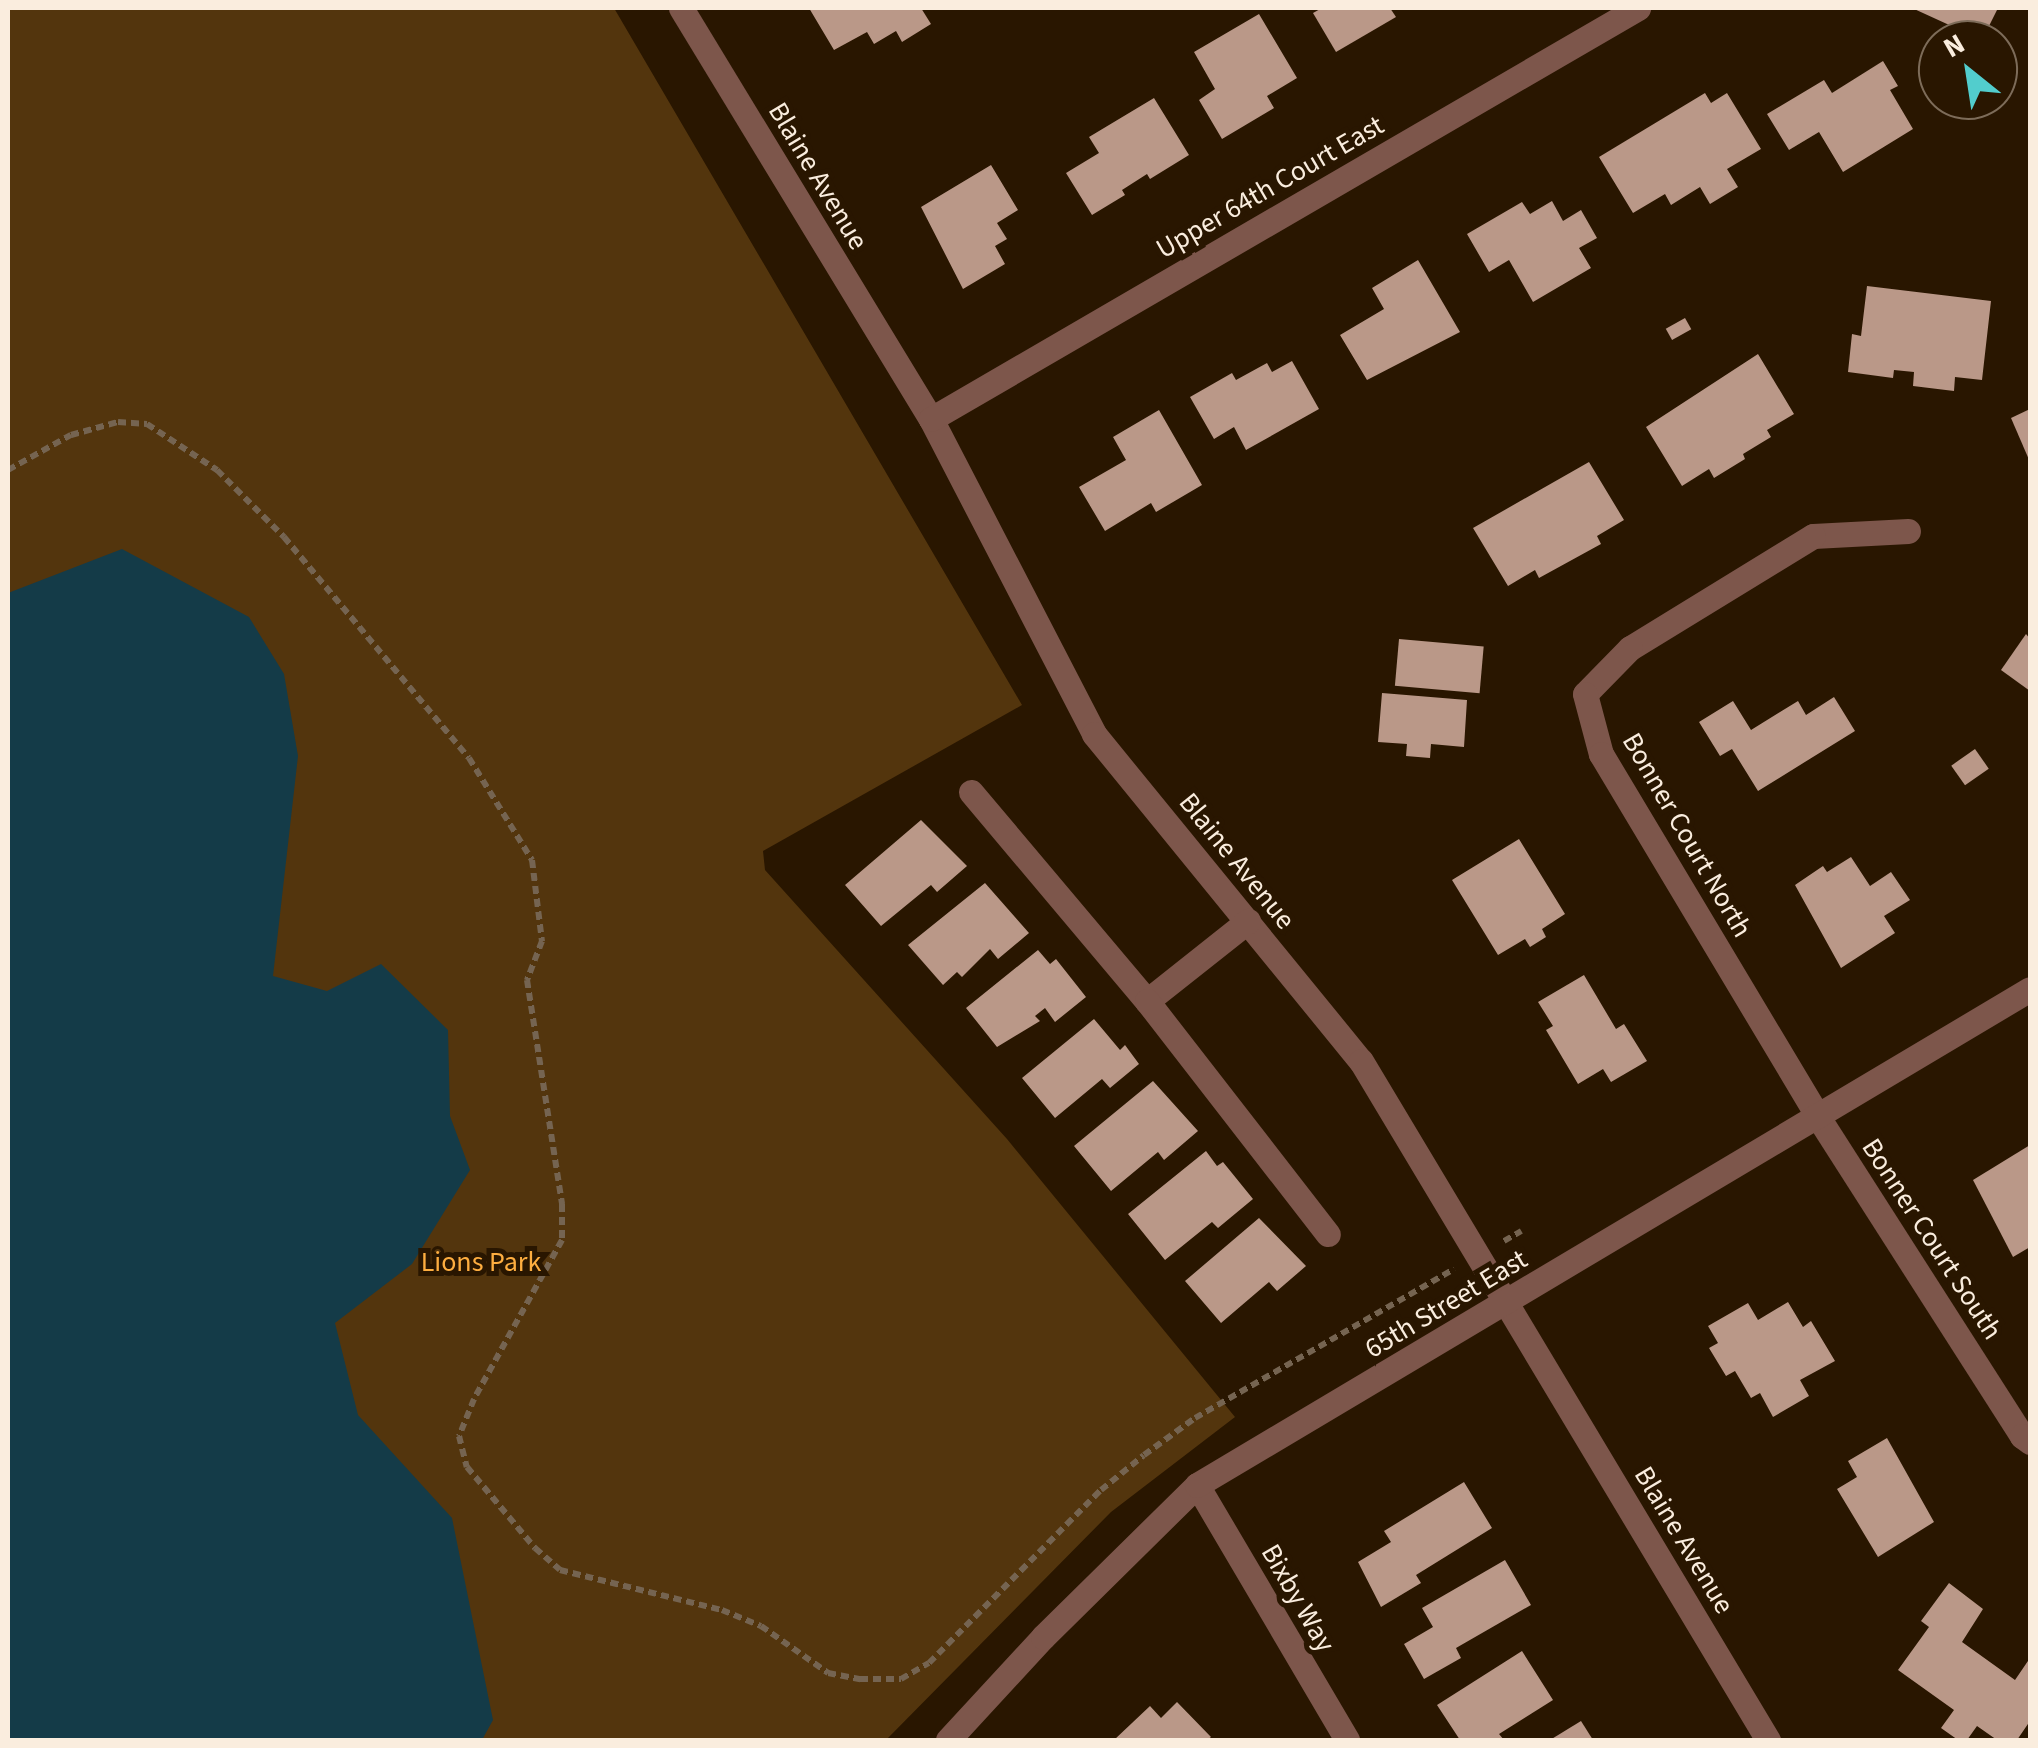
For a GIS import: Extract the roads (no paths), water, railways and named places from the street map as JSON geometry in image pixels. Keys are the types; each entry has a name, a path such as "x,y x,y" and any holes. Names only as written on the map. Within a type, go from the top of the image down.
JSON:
{"street":[{"name":"Blaine Avenue","path":"681,8 932,419 1094,734 1362,1061 1768,1740"},
{"name":"Upper 64th Court East","path":"932,419 1638,8"},
{"name":"Bonner Court North","path":"1818,1116 1602,754 1585,694 1630,648 1813,536 1908,531"},
{"path":"971,792 1147,1000 1328,1234"},
{"path":"1147,1000 1248,922"},
{"name":"65th Street East","path":"948,1740 1043,1636 1197,1485 2030,989"},
{"name":"Bonner Court South","path":"1818,1116 2022,1436 2030,1442"},
{"name":"Bixby Way","path":"1197,1485 1347,1740"}],"water":[{"path":"122,549 249,617 284,674 298,756 273,976 327,991 381,964 448,1030 450,1116 470,1170 412,1264 335,1323 358,1415 452,1518 493,1720 482,1740 8,1740 8,593"}],"park label":[{"name":"Lions Park","path":"481,1262"}]}
